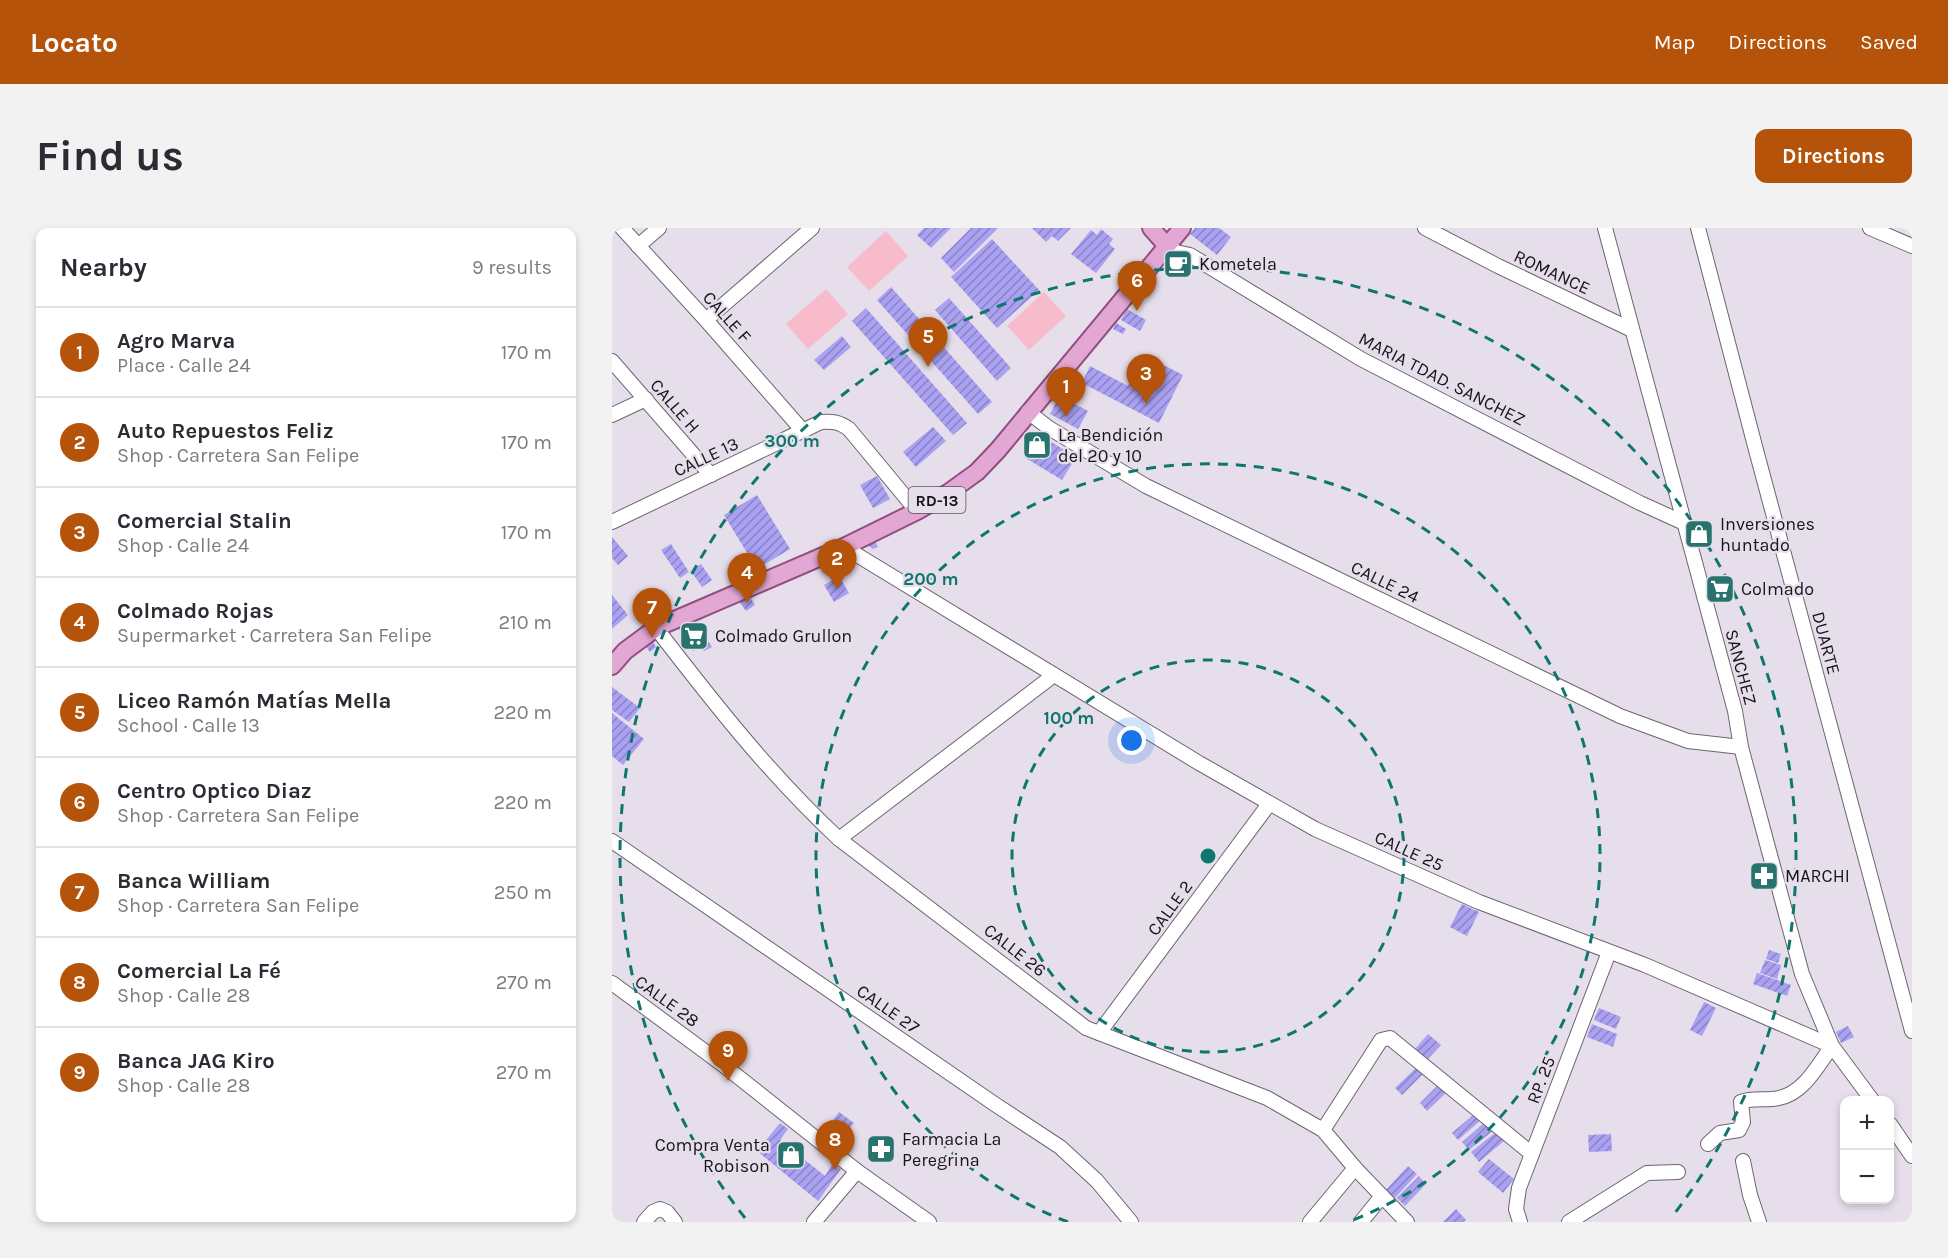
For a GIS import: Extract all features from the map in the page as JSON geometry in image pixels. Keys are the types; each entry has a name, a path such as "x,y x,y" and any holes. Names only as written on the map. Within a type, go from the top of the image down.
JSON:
{"main road":[{"path":"1151,228 1174,234"},
{"name":"RD-13","path":"612,666 625,651 656,628 844,548 917,511 948,493 977,472 998,450 1174,234"}],"street":[{"name":"CALLE F","path":"622,228 803,431"},
{"path":"638,246 659,228"},
{"path":"706,320 812,228"},
{"name":"ROMANCE","path":"1425,228 1498,266 1632,330"},
{"name":"SANCHEZ","path":"1605,228 1735,711 1741,747 1802,974 1832,1046 1868,1096"},
{"name":"DUARTE","path":"1698,228 1912,1031"},
{"path":"1869,228 1912,246"},
{"name":"MARIA TDAD. SANCHEZ","path":"1174,234 1190,255 1361,359 1640,503 1684,523"},
{"name":"CALLE H","path":"612,361 711,475"},
{"path":"612,415 646,399"},
{"name":"CALLE 24","path":"1028,412 1049,428 1146,486 1620,716 1688,741 1741,747"},
{"name":"CALLE 13","path":"612,522 821,422 831,421 840,423 849,429 917,511"},
{"name":"CALLE 25","path":"844,548 1199,764 1315,829 1479,902 1645,965 1832,1046"},
{"name":"CALLE 26","path":"656,628 732,726 805,807 839,839 1086,1028 1267,1098 1323,1130 1354,1168 1407,1222"},
{"path":"839,839 1054,675"},
{"name":"CALLE 2","path":"1099,1033 1269,804"},
{"name":"CALLE 27","path":"612,841 1060,1147 1097,1181 1131,1222"},
{"name":"RP. 25","path":"1520,1222 1516,1209 1518,1188 1609,952"},
{"name":"CALLE 28","path":"612,983 722,1064 919,1219"},
{"path":"1323,1130 1381,1040 1390,1038 1532,1154"},
{"path":"1708,1144 1720,1133 1739,1130 1743,1122 1741,1102 1780,1098 1802,1087 1832,1046"},
{"path":"1894,1130 1912,1156"},
{"path":"1743,1161 1750,1195 1759,1222"},
{"path":"1310,1222 1354,1168"},
{"path":"814,1222 857,1171"},
{"path":"1569,1222 1647,1173 1678,1172"},
{"path":"1361,1222 1382,1196"},
{"path":"644,1222 653,1212 660,1209 668,1212 675,1222"}],"shaded area":[{"path":"886,231 908,256 869,291 847,267"},
{"path":"826,289 848,314 808,349 786,324"},
{"path":"1044,292 1066,316 1029,350 1007,326"}],"building":[{"path":"924,228 951,228 931,248 917,235"},
{"path":"971,228 998,228 954,272 941,258"},
{"path":"1032,228 1071,228 1058,241 1052,236 1046,242"},
{"path":"1195,228 1219,228 1231,237 1217,255 1190,234"},
{"path":"1101,229 1113,239 1109,244 1115,249 1096,273 1071,254 1091,230 1097,235"},
{"path":"992,239 1039,290 997,328 951,277"},
{"path":"1175,255 1187,267 1176,277 1165,265"},
{"path":"891,287 992,402 978,414 877,300"},
{"path":"949,298 1011,368 997,381 935,310"},
{"path":"866,308 967,423 953,435 852,321"},
{"path":"1127,309 1146,320 1140,331 1121,320"},
{"path":"1116,323 1126,329 1123,334 1113,329"},
{"path":"842,336 851,347 824,370 814,360"},
{"path":"1144,355 1183,375 1159,423 1082,383 1090,366 1128,386"},
{"path":"1064,387 1071,391 1068,397 1060,393"},
{"path":"1060,396 1088,411 1078,429 1050,414"},
{"path":"933,427 946,441 916,467 903,452"},
{"path":"1038,434 1076,457 1062,480 1024,457"},
{"path":"877,476 890,499 873,508 860,485"},
{"path":"757,495 790,549 757,569 724,515"},
{"path":"871,534 878,547 873,549 864,542"},
{"path":"612,537 628,556 618,565 612,558"},
{"path":"671,544 689,572 680,578 661,550"},
{"path":"701,564 712,580 702,587 691,571"},
{"path":"839,576 849,593 834,602 824,585"},
{"path":"748,594 755,605 746,611 739,601"},
{"path":"612,595 628,615 612,629"},
{"name":"Colmado Grullon","path":"692,616 712,647 704,651 701,647 693,651 677,626"},
{"path":"653,633 657,639 653,642 656,647 650,652 642,641"},
{"path":"612,687 640,708 629,722 612,710"},
{"path":"612,713 644,739 623,765 612,756"},
{"path":"1462,904 1479,912 1467,936 1450,927"},
{"path":"1769,950 1781,954 1778,963 1766,959"},
{"path":"1765,960 1781,965 1777,979 1760,973"},
{"path":"1757,973 1791,985 1787,996 1753,984"},
{"path":"1704,1002 1716,1008 1702,1036 1690,1030"},
{"path":"1599,1008 1621,1017 1616,1029 1594,1020"},
{"path":"1592,1024 1617,1034 1613,1047 1587,1037"},
{"path":"1848,1026 1854,1037 1841,1043 1836,1032"},
{"path":"1428,1034 1441,1045 1427,1060 1415,1049"},
{"path":"1419,1065 1426,1071 1402,1095 1395,1088"},
{"path":"1439,1084 1447,1092 1427,1111 1420,1103"},
{"path":"839,1112 854,1123 841,1139 827,1128"},
{"path":"1474,1114 1480,1121 1458,1140 1452,1133"},
{"path":"1486,1121 1494,1130 1469,1150 1462,1142"},
{"path":"780,1123 788,1129 780,1140 825,1176 833,1163 841,1169 818,1201 757,1151"},
{"path":"1496,1132 1504,1141 1479,1162 1471,1152"},
{"name":"Farmacia La Peregrina","path":"882,1134 894,1144 880,1163 867,1154"},
{"path":"1611,1134 1612,1151 1589,1152 1588,1135"},
{"path":"1489,1159 1514,1179 1503,1193 1478,1172"},
{"path":"1408,1166 1417,1174 1394,1199 1385,1191"},
{"path":"1419,1176 1426,1184 1405,1206 1397,1198"},
{"path":"1456,1209 1466,1220 1443,1222"}],"place":[{"name":"Kometela","path":"1178,264"},
{"name":"Centro Optico Diaz","path":"1137,311"},
{"name":"Liceo Ramón Matías Mella","path":"928,367"},
{"name":"Comercial Stalin","path":"1146,404"},
{"name":"Agro Marva","path":"1066,417"},
{"name":"La Bendición del 20 y 10","path":"1037,445"},
{"name":"Inversiones huntado","path":"1699,534"},
{"name":"Auto Repuestos Feliz","path":"837,589"},
{"name":"Colmado","path":"1720,589"},
{"name":"Colmado Rojas","path":"747,603"},
{"name":"Colmado Grullon","path":"694,636"},
{"name":"Banca William","path":"652,638"},
{"name":"MARCHI","path":"1764,876"},
{"name":"Banca JAG Kiro","path":"728,1081"},
{"name":"Farmacia La Peregrina","path":"881,1149"},
{"name":"Compra Venta Robison","path":"791,1155"},
{"name":"Comercial La Fé","path":"835,1170"}]}
